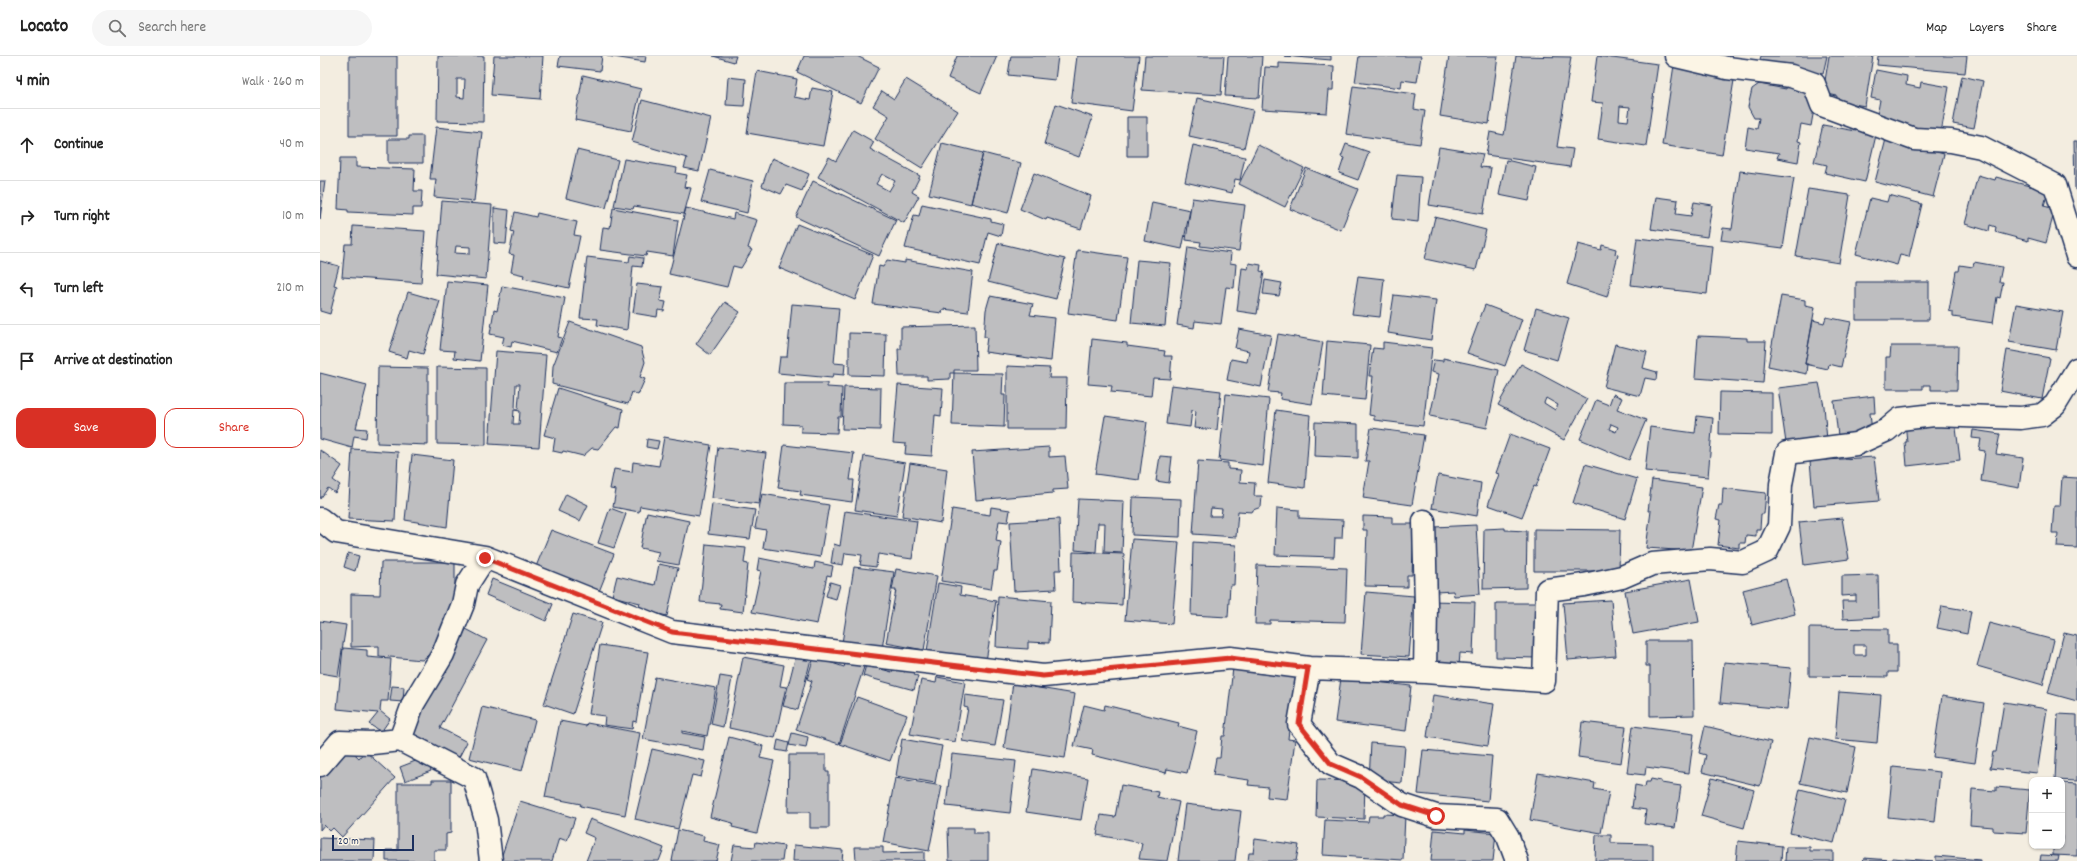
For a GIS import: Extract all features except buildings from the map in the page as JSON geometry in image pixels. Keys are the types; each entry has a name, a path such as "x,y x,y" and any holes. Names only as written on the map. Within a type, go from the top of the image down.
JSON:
{"street":[{"path":"1676,56 1727,68 1790,76 1814,84 1822,105 1914,139 1951,141 1981,147 2056,185 2077,256"},
{"path":"320,519 336,532 485,558 672,632 1043,676 1230,658 1308,668 1424,672 1544,682 1547,590 1584,585 1622,577 1652,564 1710,559 1743,562 1767,551 1779,526 1781,484 1787,453 1856,444 1887,430 1900,419 1934,414 2021,418 2042,415 2055,405 2077,369"},
{"path":"1424,520 1426,606 1424,672"},
{"path":"400,740 413,704 443,654 463,604 467,585 485,558"},
{"path":"1308,668 1299,724 1331,764 1361,777 1402,805 1436,816 1497,819 1508,837 1518,861"},
{"path":"320,765 340,742 372,743 400,740 474,778 486,820 491,861"}],"route":[{"path":"485,558 672,632 1043,676 1230,658 1290,667 1308,668 1299,724 1331,764 1361,777 1402,805 1436,816"}]}
